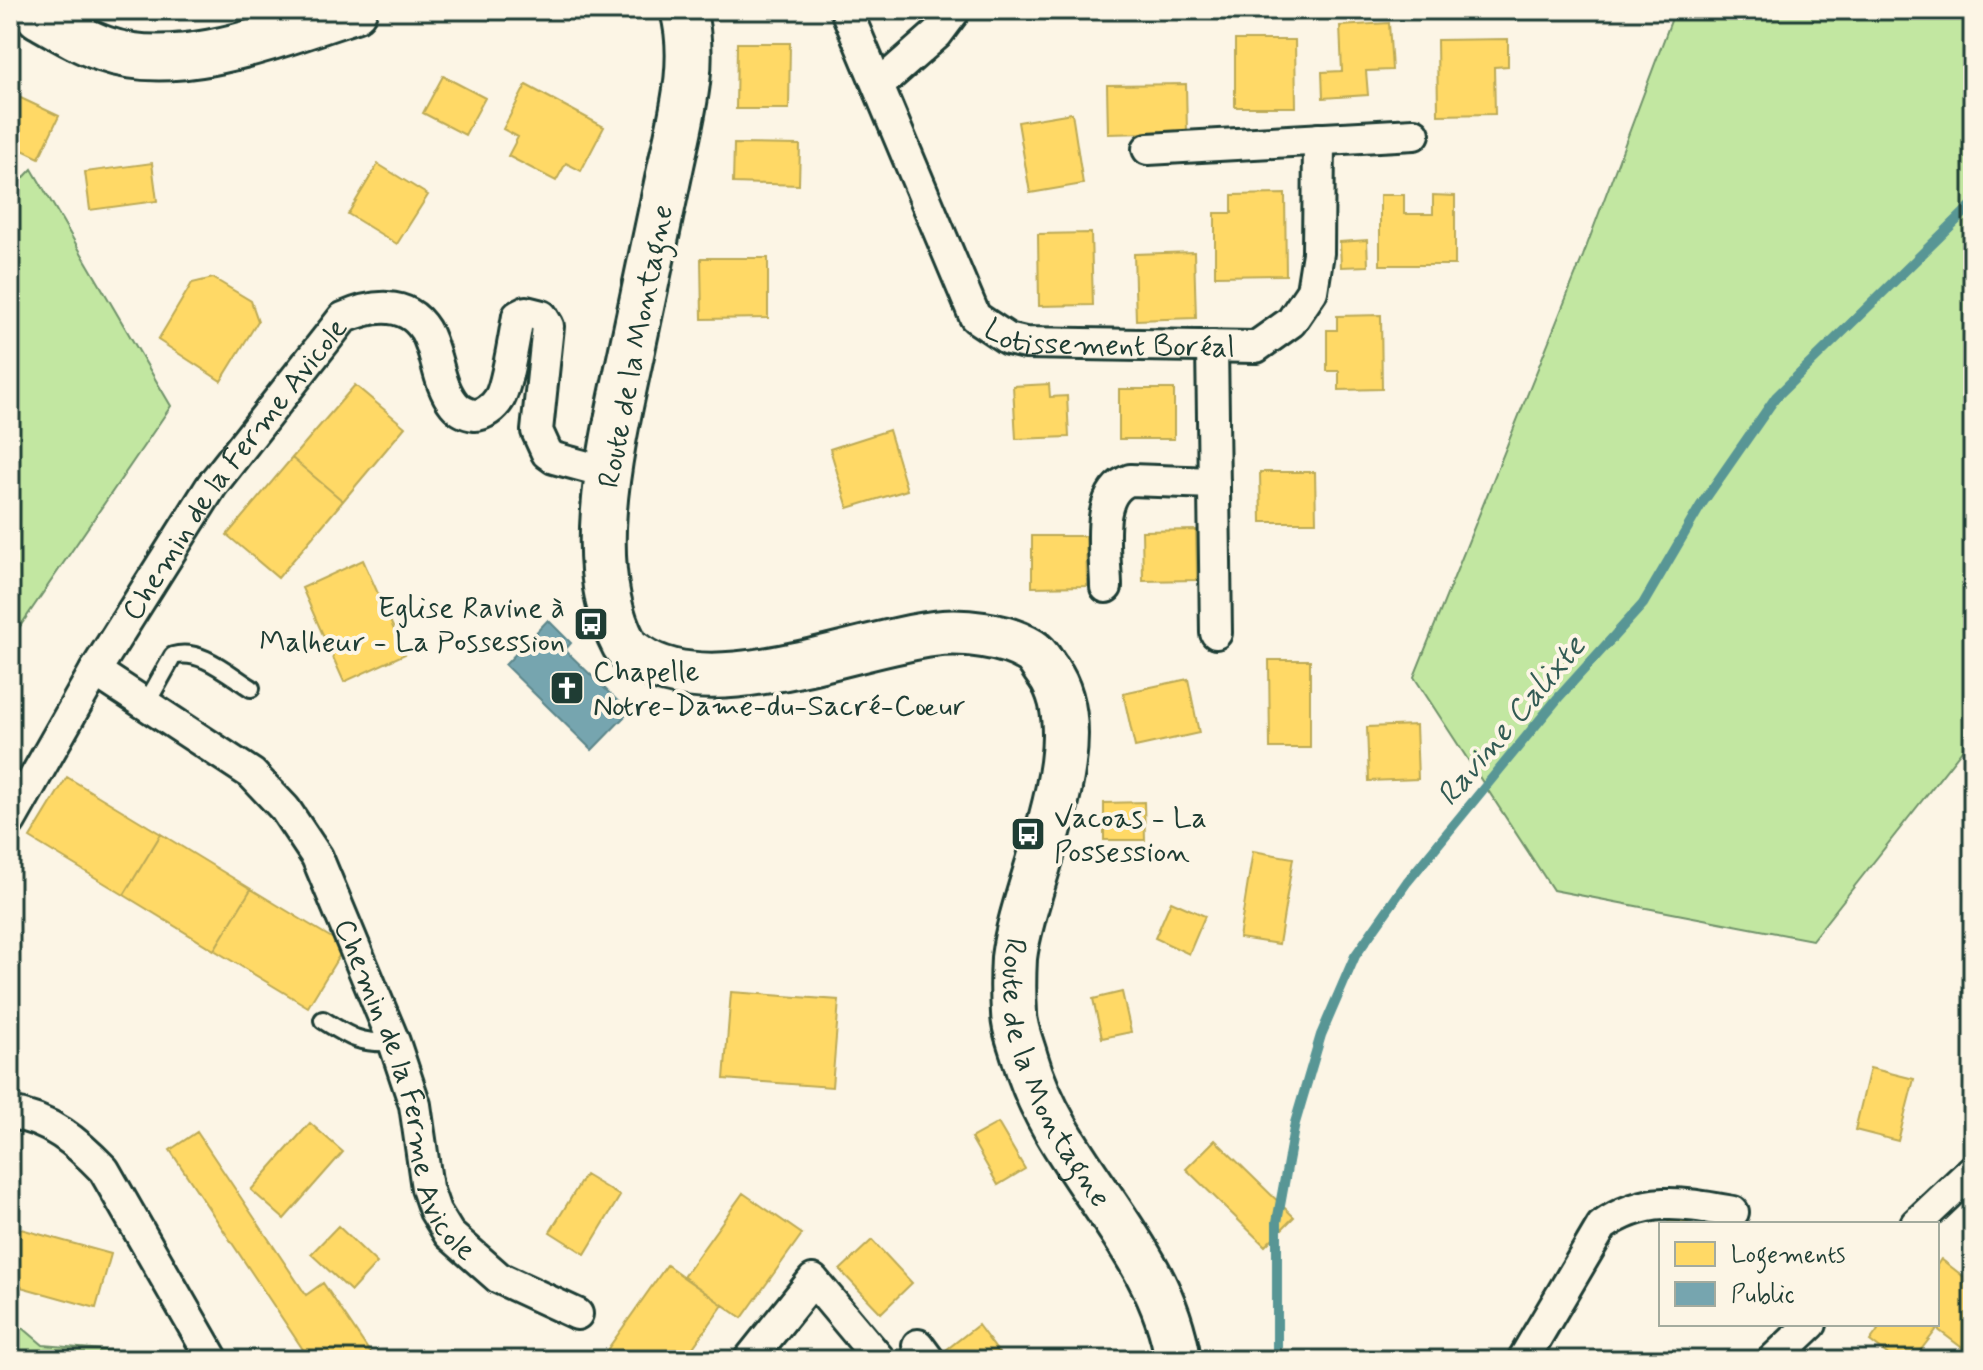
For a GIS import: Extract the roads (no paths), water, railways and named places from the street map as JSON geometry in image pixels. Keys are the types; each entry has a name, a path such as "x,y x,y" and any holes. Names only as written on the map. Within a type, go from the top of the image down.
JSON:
{"main road":[{"path":"36,10 39,16 75,37 106,50 137,57 210,55 354,10"},
{"name":"Route de la Montagne","path":"683,10 689,82 606,472 604,564 611,607 626,648 648,664 669,673 731,676 769,671 934,634 983,633 1033,652 1054,680 1063,714 1065,765 1014,956 1014,1020 1031,1080 1053,1124 1153,1281 1174,1334 1178,1360"}],"street":[{"name":"Lotissement Boréal","path":"846,10 975,317 1008,339 1025,343 1256,347 1291,322 1312,291 1318,253 1319,139"},
{"path":"879,85 937,34 955,10"},
{"path":"1148,149 1414,134"},
{"name":"Chemin de la Ferme Avicole","path":"10,821 95,671 212,485 343,318 363,309 385,307 405,311 424,329 446,391 454,404 462,412 476,415 490,410 501,398 518,316 526,312 542,316 548,326 537,431 543,446 554,458 606,472"},
{"path":"1212,346 1216,633"},
{"path":"1106,587 1106,505 1111,492 1130,480 1214,483"},
{"name":"Chemin de la Ferme Avicole","path":"95,671 252,774 285,809 317,857 394,1042 415,1105 427,1188 435,1211 449,1234 499,1278 577,1314"},
{"path":"10,1113 28,1116 53,1127 79,1145 104,1170 213,1360"},
{"path":"1918,1222 1973,1170"},
{"path":"1523,1360 1602,1226 1621,1213 1648,1205 1685,1203 1733,1212"},
{"path":"749,1360 813,1280 880,1360"},
{"path":"1773,1360 1809,1326"}],"lane":[{"path":"146,704 173,656 184,652 197,654 251,688"},
{"path":"323,1020 355,1040 374,1044 394,1042"}],"waterway":[{"name":"Ravine Calixte","path":"1274,1360 1277,1351 1277,1222 1295,1123 1321,1035 1355,956 1407,882 1558,698 1643,604 1701,505 1776,397 1973,204"}],"place":[{"name":"Eglise Ravine à Malheur - La Possession","path":"591,624"},
{"name":"Chapelle Notre-Dame-du-Sacré-Cœur","path":"567,688"},
{"name":"Vacoas - La Possession","path":"1028,834"}]}
